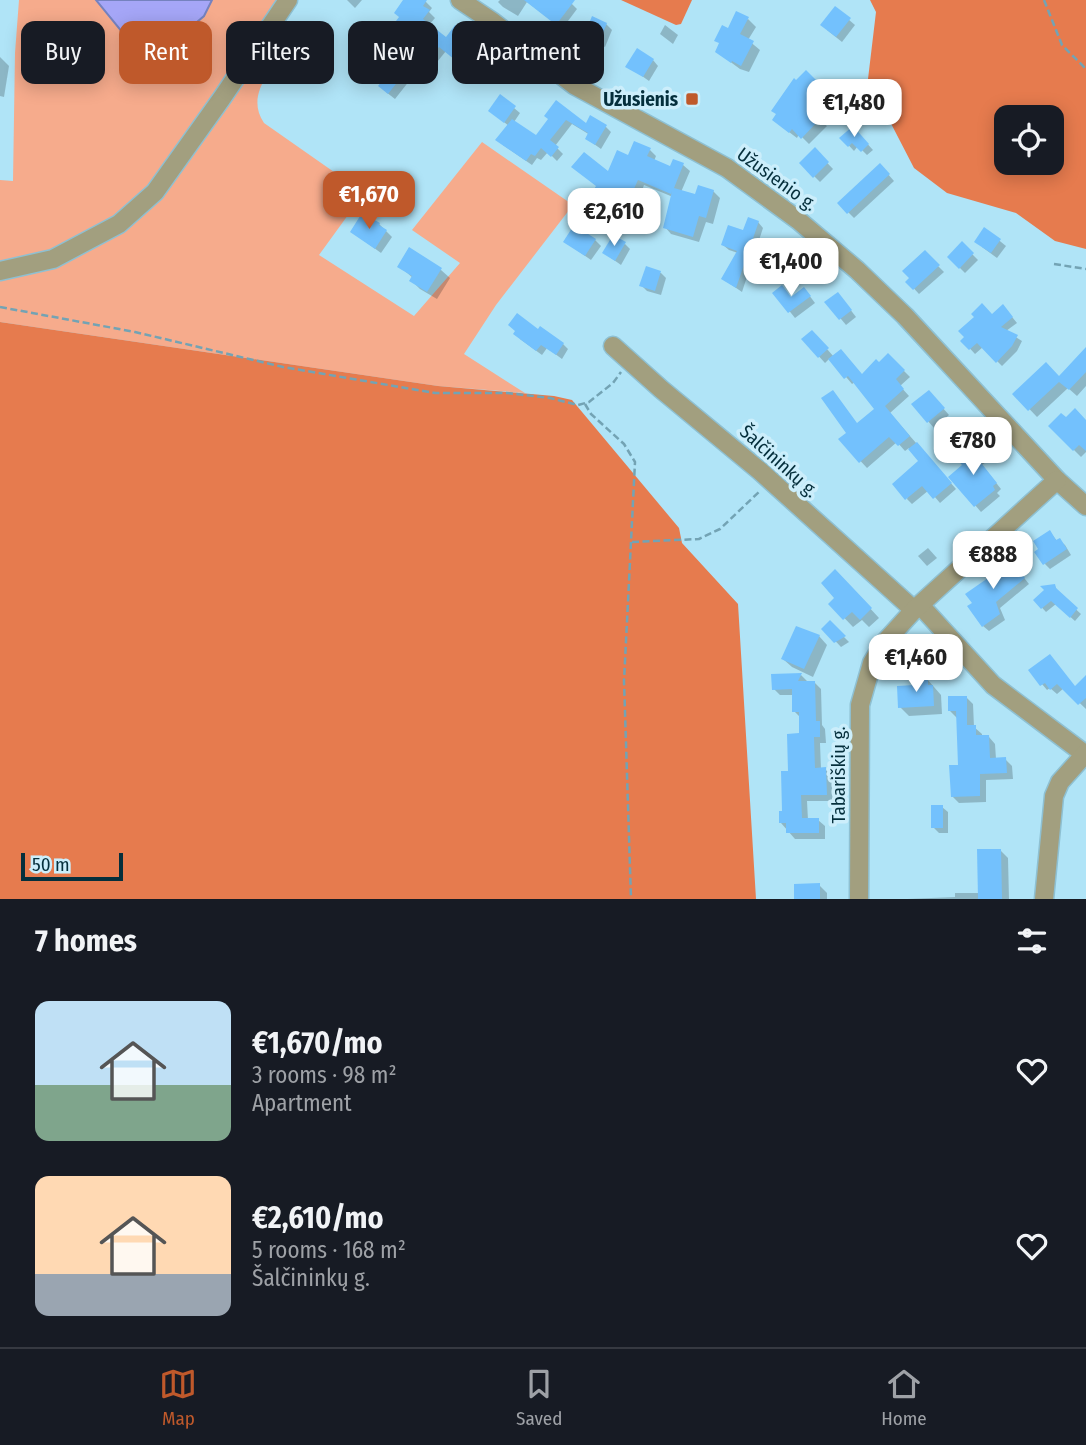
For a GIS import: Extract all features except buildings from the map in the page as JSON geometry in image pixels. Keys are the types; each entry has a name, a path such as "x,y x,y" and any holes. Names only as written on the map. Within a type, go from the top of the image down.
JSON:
{"street":[{"path":"0,271 53,259 119,224 155,191 288,0"},
{"name":"Užusienio g.","path":"460,0 574,85 727,168 798,220 857,270 905,316 1057,480 1086,506"},
{"name":"Šalčininkų g.","path":"613,346 917,607 993,685 1085,755"},
{"name":"Tabariškių g.","path":"859,899 860,705 872,663 884,643 917,607 1057,480"},
{"path":"1044,899 1054,796 1060,782 1085,755"}],"path":[{"path":"1044,0 1062,45 1086,69"},
{"path":"1054,264 1086,269"},
{"path":"0,307 135,332 283,367 435,393 507,393 550,398 578,405 585,403 612,383 630,361"},
{"path":"585,403 591,414 624,443 635,462 624,681 631,899"},
{"path":"632,542 699,539 720,529 770,480"}],"shaded area":[{"path":"19,0 96,0 105,10 204,16 212,0 279,0 265,21 226,21 226,84 262,84 257,103 264,123 364,193 319,255 414,316 460,263 412,230 482,142 573,205 496,305 464,354 525,393 438,386 0,322 0,180 13,181 15,53"},
{"path":"621,0 692,0 681,24 676,25"},
{"path":"870,0 1086,0 1086,249 1055,241 1016,213 947,193 914,168 868,79 876,12"},
{"path":"0,322 438,386 554,396 572,400 679,528 682,543 738,604 756,899 0,899"}],"water":[{"path":"96,0 212,0 204,16 198,21 119,21 119,28"}],"place":[{"name":"Užusienis","path":"692,99"}]}
